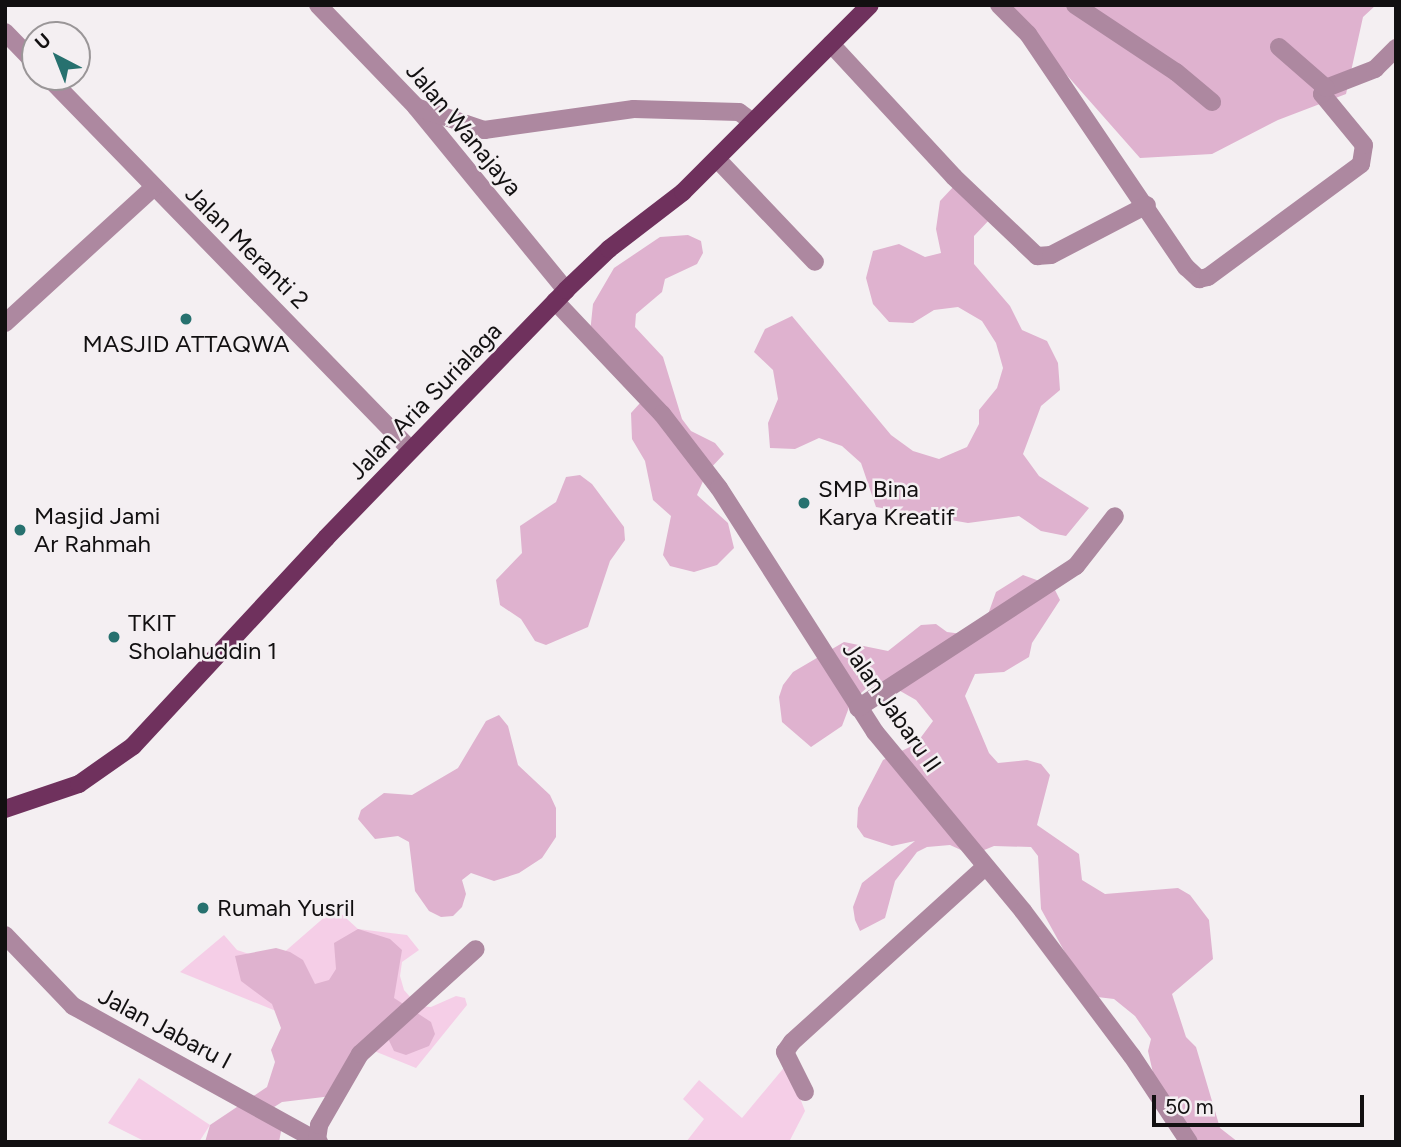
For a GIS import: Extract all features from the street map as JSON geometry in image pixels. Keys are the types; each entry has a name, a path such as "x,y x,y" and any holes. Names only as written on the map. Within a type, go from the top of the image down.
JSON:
{"main road":[{"name":"Jalan Aria Surialaga","path":"5,808 79,784 133,746 411,450 561,296 717,159 870,5"}],"street":[{"name":"Jalan Wanajaya","path":"318,5 416,107 561,296"},
{"path":"999,5 1028,34 1147,205 1192,275 1208,277 1361,164 1366,149 1325,103 1326,89"},
{"path":"1075,5 1176,72 1212,102"},
{"path":"5,32 21,49"},
{"path":"831,44 954,177 1037,256 1051,255 1147,205"},
{"path":"1279,47 1326,89"},
{"path":"1326,89 1366,74 1396,48"},
{"name":"Jalan Meranti 2","path":"61,91 411,450"},
{"path":"416,107 484,130 634,109 739,112 753,122"},
{"path":"717,159 815,262"},
{"path":"8,315 154,187"},
{"name":"Jalan Jabaru II","path":"561,296 662,414 719,488 858,708 1023,911 1132,1056 1189,1142"},
{"path":"858,708 1076,566 1115,516"},
{"path":"805,1092 785,1052 788,1046 985,867"},
{"name":"Jalan Jabaru I","path":"5,935 73,1006 318,1141"},
{"path":"318,1141 319,1125 360,1054 476,949"}],"shaded area":[{"path":"1005,5 1376,5 1363,17 1346,94 1278,120 1212,154 1140,158"},
{"path":"955,185 991,218 974,236 974,264 1010,306 1022,330 1047,341 1058,363 1060,390 1041,406 1023,454 1039,476 1089,508 1066,536 1041,531 1019,516 968,523 876,507 861,463 842,446 819,438 795,449 770,448 768,423 778,399 773,370 754,352 765,329 792,316 891,435 913,451 939,459 967,447 979,424 979,410 997,388 1003,368 996,343 982,321 958,307 934,310 913,323 889,322 873,304 866,278 873,251 899,244 925,257 941,253 936,229 940,201"},
{"path":"688,235 701,241 703,253 697,264 665,279 662,292 636,314 635,327 663,357 682,419 691,431 715,443 724,454 707,472 697,495 728,523 734,548 717,565 694,572 670,566 663,555 671,516 653,500 645,461 632,439 631,413 641,402 590,333 593,304 614,268 660,237"},
{"path":"580,475 592,484 624,527 625,540 610,561 588,627 546,645 535,641 521,619 500,605 496,580 522,553 520,526 556,502 566,477"},
{"path":"1023,575 1053,586 1060,600 1032,643 1029,657 1004,672 975,674 965,696 989,753 998,763 1027,760 1041,764 1050,775 1037,825 1079,854 1082,880 1105,894 1178,888 1190,895 1209,920 1213,959 1172,994 1186,1037 1196,1047 1220,1128 1238,1142 1191,1142 1156,1086 1148,1051 1151,1039 1135,1016 1114,999 1089,996 1041,909 1038,856 1031,847 994,846 972,855 950,845 927,847 917,852 895,881 885,918 860,931 855,920 853,907 862,883 915,841 892,846 864,837 857,827 858,808 883,760 916,744 933,721 916,700 895,688 870,685 851,702 842,726 811,747 782,722 779,697 783,685 793,672 844,642 888,651 921,625 936,624 947,632 962,634 986,620 996,592"},
{"path":"499,715 508,726 518,765 550,795 556,808 556,837 542,858 519,873 494,881 471,873 462,880 466,894 462,907 453,916 441,917 429,911 415,891 409,842 398,836 375,839 358,819 361,810 384,793 412,795 458,768 486,721"},
{"path":"335,908 358,929 407,935 419,950 402,962 400,976 404,990 418,1006 431,1007 456,996 465,998 467,1005 416,1068 180,972 224,935 237,950 273,962"},
{"path":"358,929 390,939 402,950 394,998 431,1022 435,1034 429,1046 406,1055 394,1051 383,1028 332,1096 282,1102 271,1109 284,1116 279,1142 205,1142 210,1125 267,1087 275,1062 271,1050 281,1028 272,1004 241,981 235,956 276,948 290,952 303,960 315,984 329,980 336,969 334,943"},
{"path":"787,1064 805,1111 789,1142 686,1142 704,1119 683,1099 699,1080 742,1118"},
{"path":"139,1078 210,1125 199,1142 146,1142 108,1123"}],"place":[{"name":"MASJID ATTAQWA","path":"186,319"},
{"name":"SMP Bina Karya Kreatif","path":"804,503"},
{"name":"Masjid Jami Ar Rahmah","path":"20,530"},
{"name":"TKIT Sholahuddin 1","path":"114,637"},
{"name":"Rumah Yusril","path":"203,908"}]}
